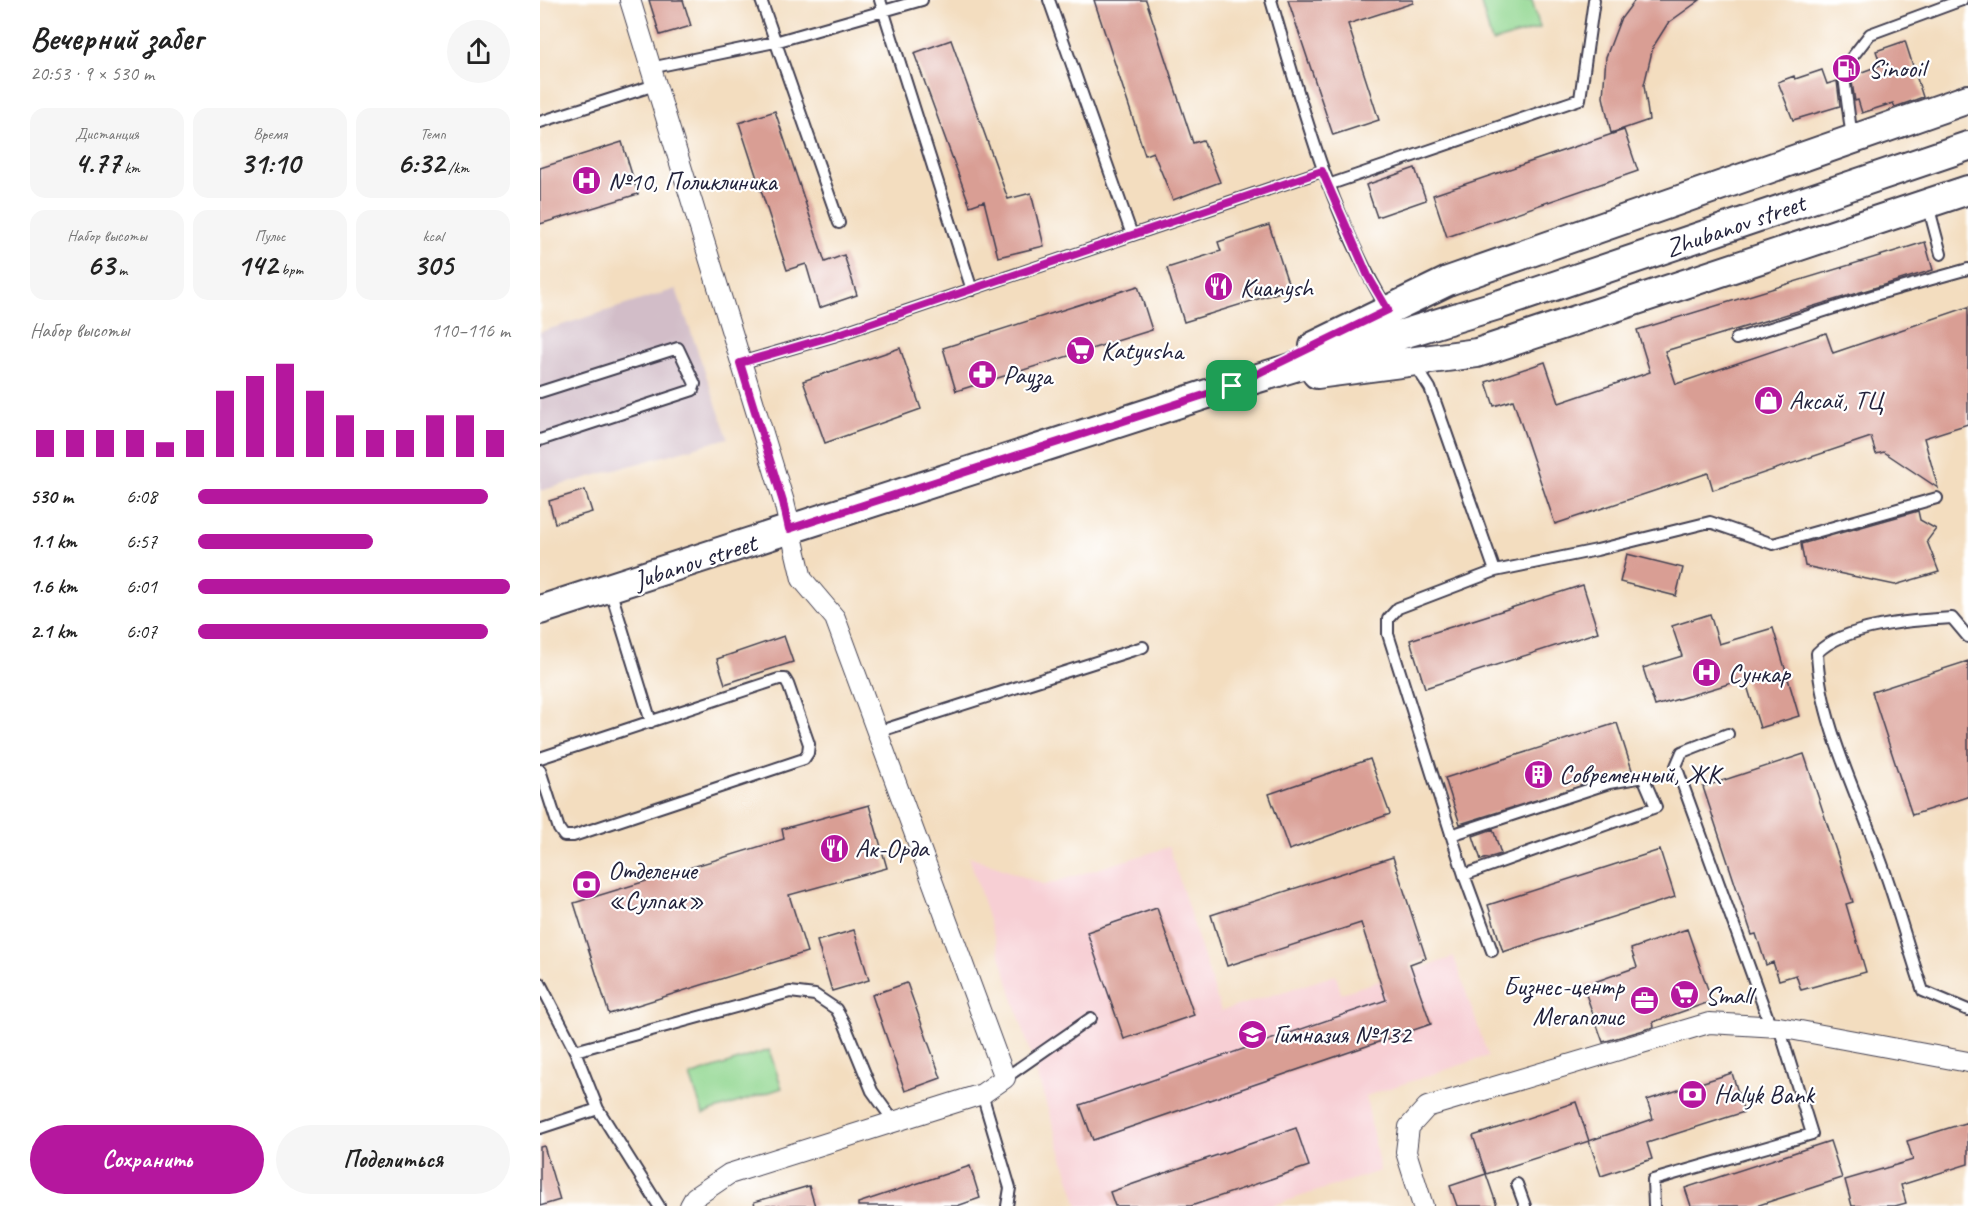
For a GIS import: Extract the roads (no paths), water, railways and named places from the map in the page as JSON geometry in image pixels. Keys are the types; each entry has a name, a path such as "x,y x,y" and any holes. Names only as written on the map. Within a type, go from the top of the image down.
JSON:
{"main road":[{"path":"1232,386 1448,281 1968,99"},
{"name":"Zhubanov street","path":"1501,304 1968,146"},
{"path":"1232,386 1477,353 1968,190"},
{"name":"Jubanov street","path":"540,610 1232,386 1501,304"}],"street":[{"path":"630,0 783,502 802,579 835,618 1005,1078 982,1094 729,1174 695,1197 690,1206"},
{"path":"1423,1206 1406,1152 1409,1127 1427,1107 1709,1023 1775,1027 1968,1062"}],"lane":[{"path":"761,0 839,223"},
{"path":"880,0 972,290"},
{"path":"540,122 652,77 922,0"},
{"path":"1049,0 1132,235"},
{"path":"1270,0 1322,171 1368,276 1388,310"},
{"path":"1328,185 1580,99 1594,0"},
{"path":"1842,143 1851,131 1843,69 1870,34 1962,0"},
{"path":"740,363 972,290 1322,171"},
{"path":"1927,204 1941,254"},
{"path":"1736,339 1875,295 1968,269"},
{"path":"540,392 678,348 695,384 693,390 540,440"},
{"path":"1412,361 1430,388 1495,571"},
{"path":"1492,951 1464,875 1388,634 1388,619 1398,608 1495,571 1597,550 1710,522 1773,544 1937,498"},
{"path":"610,589 651,722"},
{"path":"1968,637 1952,618 1930,619 1884,624 1826,644 1817,653 1819,684 1826,711 1883,864 1923,991 1968,1010"},
{"path":"877,732 1143,647"},
{"path":"540,758 779,679 785,679 808,744 808,753 804,759 573,836 564,836 559,829 540,770"},
{"path":"1654,1206 1653,1180 1812,1134 1775,1027 1676,766 1683,752 1728,734"},
{"path":"1451,835 1609,783 1643,777 1656,807 1464,875"},
{"path":"540,983 575,1050 598,1109 659,1206"},
{"path":"575,1050 790,992 815,995 836,1009 845,1025 872,1091 895,1123"},
{"path":"1005,1078 1091,1018"},
{"path":"982,1094 1010,1188 1007,1206"},
{"path":"540,1128 598,1109"},
{"path":"1517,1184 1525,1206"}],"place":[{"name":"Sinooil","path":"1847,68"},
{"name":"№10, Поликлиника","path":"587,181"},
{"name":"Kuanysh","path":"1219,287"},
{"name":"Katyusha","path":"1080,350"},
{"name":"Рауза","path":"982,375"},
{"name":"Аксай, ТЦ","path":"1768,400"},
{"name":"Сункар","path":"1707,673"},
{"name":"Современный, ЖК","path":"1538,774"},
{"name":"Ак-Орда","path":"834,848"},
{"name":"Отделение «Сулпак»","path":"587,885"},
{"name":"Small","path":"1684,995"},
{"name":"Бизнес-центр Мегаполис","path":"1645,1001"},
{"name":"Гимназия №132","path":"1252,1034"},
{"name":"Halyk Bank","path":"1693,1094"}]}
